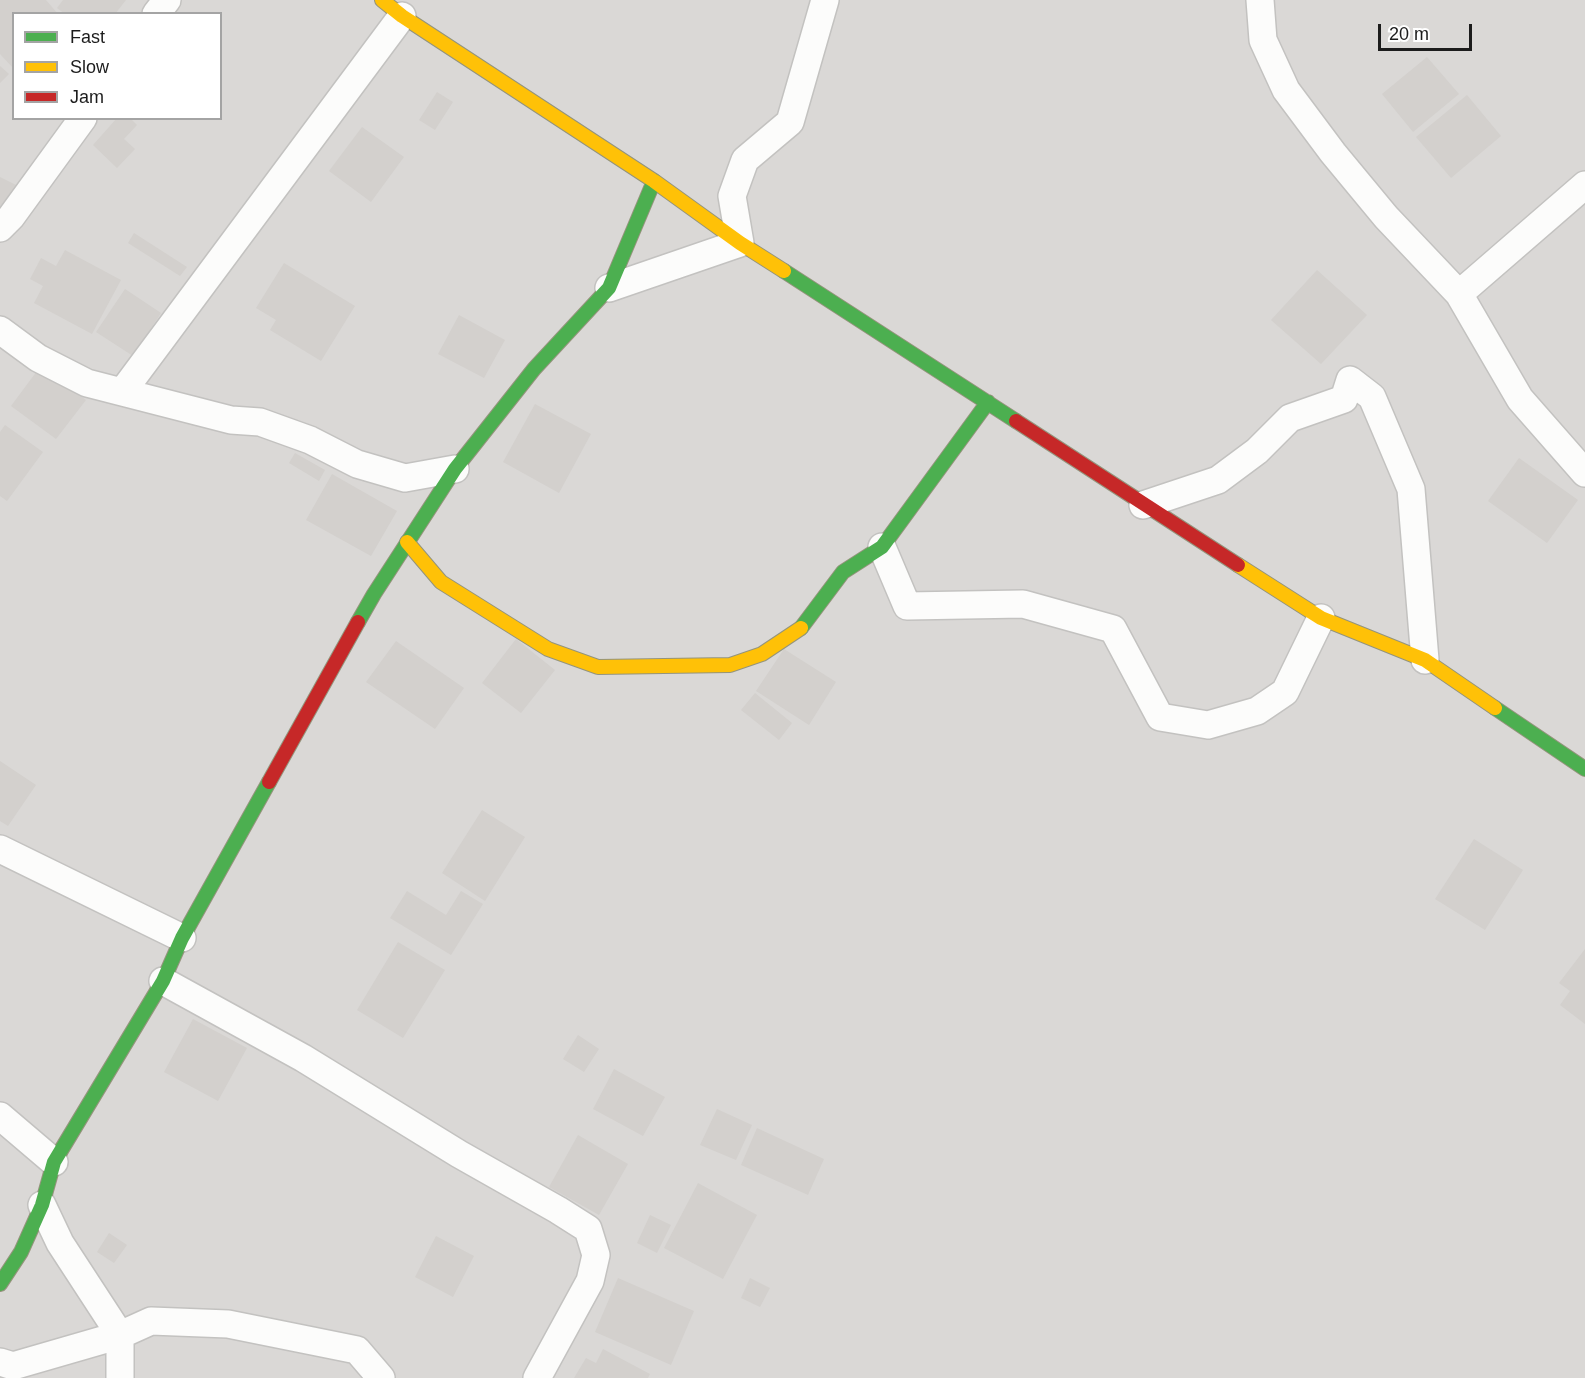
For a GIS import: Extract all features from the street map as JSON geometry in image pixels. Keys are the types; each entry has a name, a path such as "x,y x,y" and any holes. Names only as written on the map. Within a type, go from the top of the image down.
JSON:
{"street":[{"path":"158,12 167,0"},
{"path":"740,243 732,196 745,160 790,122 825,0"},
{"path":"1260,0 1263,40 1286,90 1333,153 1386,217 1459,294 1520,399 1585,473"},
{"path":"123,391 392,8 654,181 740,243 988,402 1143,505 1321,618 1425,660 1585,769"},
{"path":"0,228 11,217 82,120"},
{"path":"0,1284 21,1252 42,1205 54,1162 163,981 182,938 374,594 455,469 534,369 609,288 654,181"},
{"path":"1459,294 1585,185"},
{"path":"609,288 740,243"},
{"path":"0,330 38,358 87,382 231,420 261,422 310,440 357,464 405,477 455,469"},
{"path":"1143,505 1218,480 1257,451 1290,418 1344,399 1350,380 1372,397 1412,489 1425,660"},
{"path":"407,543 441,582 548,649 598,667 730,665 762,654 800,630 843,573 882,547 988,402"},
{"path":"882,547 907,606 1023,604 1113,629 1160,717 1208,725 1257,711 1285,692 1321,618"},
{"path":"0,849 182,938"},
{"path":"163,981 303,1058 459,1154 588,1229 596,1255 590,1281 537,1378"},
{"path":"0,1116 54,1162"},
{"path":"42,1205 60,1243 120,1335 120,1378"},
{"path":"0,1362 13,1366 120,1335 151,1321 228,1324 357,1350 381,1378"}],"shaded area":[{"path":"0,0 1585,0 1585,1378 0,1378"}],"building":[{"path":"0,0 46,0 56,12 12,12 12,67 0,54"},
{"path":"63,0 126,0 117,12 62,12 57,8"},
{"path":"1427,57 1459,94 1413,132 1382,94"},
{"path":"0,66 9,74 0,83"},
{"path":"437,92 453,102 435,130 419,120"},
{"path":"1467,95 1501,136 1451,178 1416,137"},
{"path":"115,120 132,120 137,125 124,139 135,149 117,168 93,145"},
{"path":"362,127 404,157 371,202 329,171"},
{"path":"0,177 16,185 0,214"},
{"path":"134,233 187,267 180,276 128,243"},
{"path":"65,250 121,280 92,334 34,303 43,286 30,279 41,258 56,266"},
{"path":"284,263 355,306 321,361 270,330 276,320 256,308"},
{"path":"1317,270 1367,315 1321,364 1271,320"},
{"path":"125,289 161,313 133,356 96,332"},
{"path":"459,315 505,340 484,378 438,354"},
{"path":"40,367 86,400 56,439 11,406"},
{"path":"535,404 591,434 559,493 503,462"},
{"path":"5,425 43,452 7,501 0,496 0,432"},
{"path":"295,453 325,470 319,481 289,463"},
{"path":"1519,458 1578,500 1547,543 1488,501"},
{"path":"332,474 397,511 371,556 306,520"},
{"path":"516,639 555,670 521,713 482,683"},
{"path":"396,641 464,688 435,729 366,682"},
{"path":"784,649 836,682 809,725 756,691"},
{"path":"755,693 792,723 779,740 741,710"},
{"path":"0,761 36,785 8,826 0,821"},
{"path":"482,810 525,837 485,901 442,873"},
{"path":"1474,839 1523,870 1485,930 1435,899"},
{"path":"407,891 446,915 461,891 483,904 451,955 390,918"},
{"path":"398,942 445,970 403,1038 357,1010"},
{"path":"1585,949 1585,1024 1560,1005 1570,991 1559,983"},
{"path":"193,1019 247,1048 218,1101 164,1072"},
{"path":"578,1035 599,1049 584,1072 563,1059"},
{"path":"614,1069 665,1097 643,1136 593,1109"},
{"path":"717,1109 752,1125 736,1160 700,1145"},
{"path":"757,1128 824,1159 808,1195 741,1165"},
{"path":"578,1135 628,1164 599,1215 549,1187"},
{"path":"698,1183 757,1215 723,1279 664,1248"},
{"path":"650,1215 671,1225 657,1253 637,1243"},
{"path":"109,1233 127,1245 114,1263 97,1252"},
{"path":"436,1236 474,1256 453,1297 415,1277"},
{"path":"618,1278 694,1311 671,1365 595,1332"},
{"path":"750,1278 770,1288 760,1307 741,1298"},
{"path":"603,1349 650,1374 648,1378 574,1378 586,1358 596,1363"}],"traffic: fast":[{"path":"358,622 455,469 534,369 609,288 654,181"},
{"path":"784,271 1016,421"},
{"path":"801,628 843,572 882,547 988,402"},
{"path":"1495,708 1585,769"},
{"path":"0,1284 21,1252 42,1205 54,1162 163,981 182,938 269,782"}],"traffic: slow":[{"path":"382,0 402,16 654,181 740,243 784,271"},
{"path":"407,542 441,582 548,649 598,667 730,665 762,654 801,628"},
{"path":"1238,565 1321,618 1425,660 1495,708"}],"traffic: jam":[{"path":"1016,421 1238,565"},
{"path":"269,782 358,622"}]}
